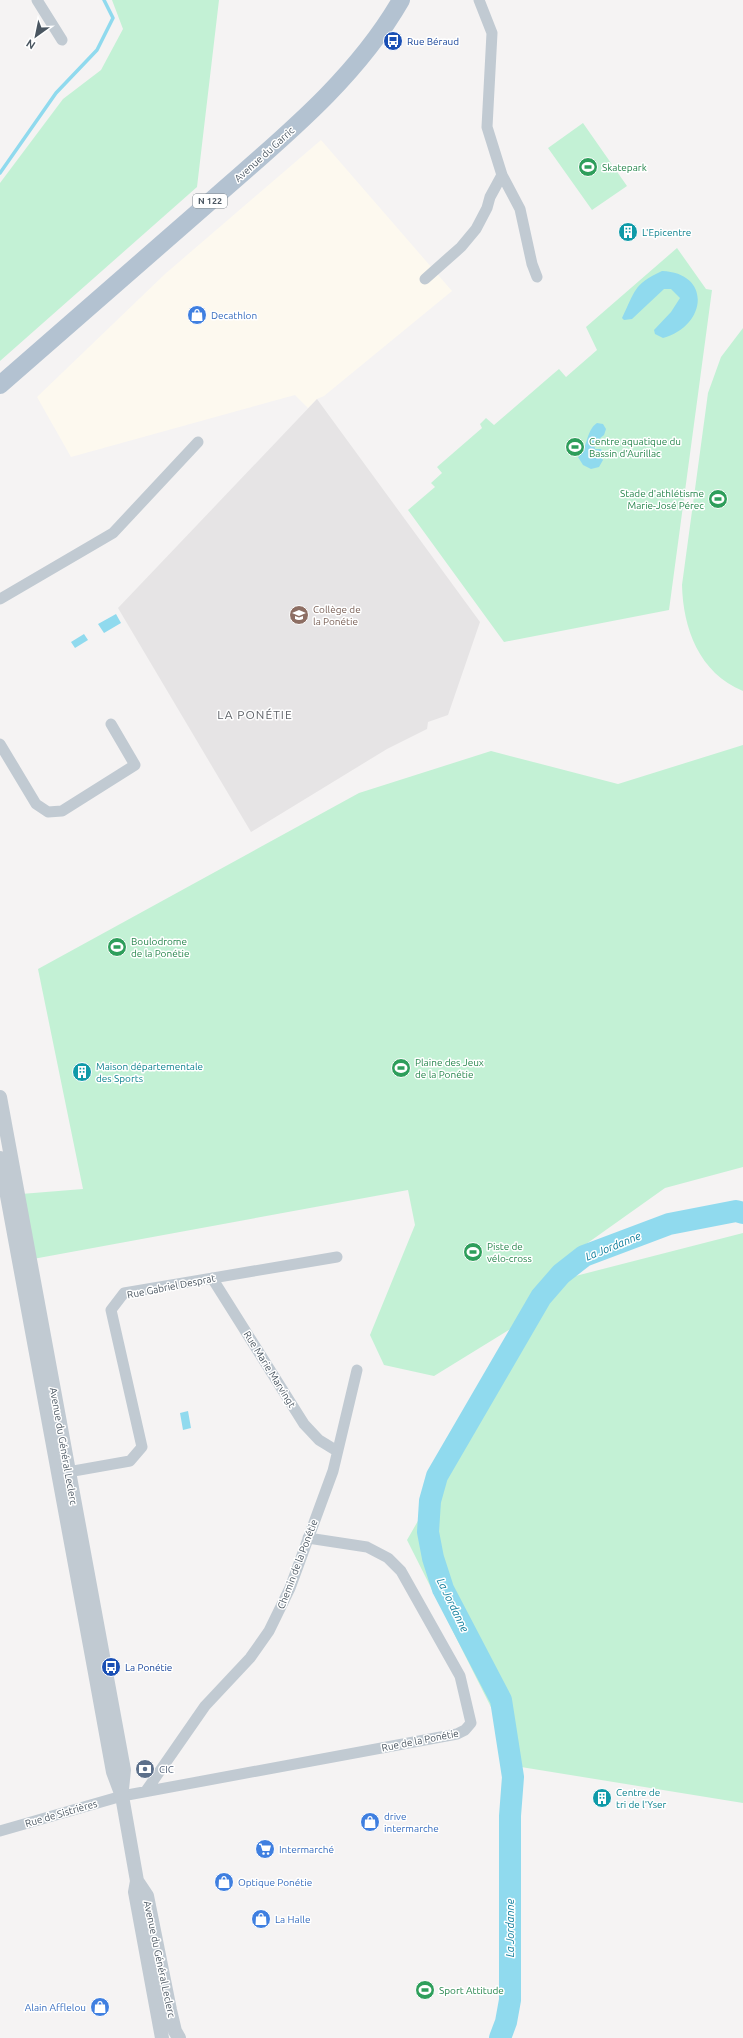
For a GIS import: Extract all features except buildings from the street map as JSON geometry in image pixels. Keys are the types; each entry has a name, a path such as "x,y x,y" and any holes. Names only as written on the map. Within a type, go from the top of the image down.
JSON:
{"main road":[{"name":"Avenue du Garric","path":"0,385 249,167 328,95 362,57 402,0"}],"street":[{"path":"37,0 62,40"},
{"path":"479,0 492,33 487,127 502,175 520,209 532,264 537,277"},
{"path":"425,279 461,247 476,229 487,208 490,197 502,175"},
{"path":"0,600 113,533 198,442"},
{"path":"0,744 36,804 48,812 62,811 135,765 111,724"},
{"name":"Avenue du Général Leclerc","path":"0,1097 124,1770 122,1796"},
{"name":"Avenue du Général Leclerc","path":"0,1158 94,1673 114,1772 122,1796 137,1881 135,1892 162,2038"},
{"name":"Rue Gabriel Desprat","path":"68,1472 130,1461 142,1447 111,1310 124,1293 338,1256"},
{"name":"Rue Marie Marvingt","path":"212,1278 304,1424 319,1440 337,1451"},
{"name":"Chemin de la Ponétie","path":"146,1791 205,1706 250,1658 269,1631 290,1588 333,1471 357,1370"},
{"name":"Rue de la Ponétie","path":"122,1796 457,1734 465,1730 471,1723 460,1676 401,1571 388,1558 367,1547 308,1538"},
{"name":"Rue de Sistrières","path":"0,1831 122,1796"},
{"name":"Avenue du Général Leclerc","path":"137,1881 147,1896 170,2010 175,2031 179,2038"}],"shaded area":[{"path":"321,140 452,291 324,396 317,399 308,408 295,395 71,457 37,397 165,274"},
{"name":"Collège de la Ponétie","path":"317,399 480,622 448,715 428,722 427,729 387,749 251,832 118,608"}],"green space":[{"path":"112,0 219,0 197,187 0,361 0,183 63,99 101,70 123,29"},
{"name":"Skatepark","path":"583,123 627,186 592,210 548,148"},
{"name":"Centre aquatique du Bassin d'Aurillac","path":"677,248 706,289 712,290 669,610 504,642 408,510 435,487 431,483 442,473 437,467 482,428 480,424 486,418 494,425 559,369 566,377 597,350 586,327"},
{"name":"Stade d'athlétisme Marie-José Pérec","path":"743,328 743,691 728,683 715,673 696,647 690,633 686,617 682,585 708,393 721,357"},
{"name":"Plaine des Jeux de la Ponétie","path":"743,745 743,1167 665,1188 558,1264 520,1323 434,1376 384,1365 370,1335 415,1225 408,1190 33,1259 21,1194 83,1189 38,969 359,793 491,751 618,784"},
{"path":"743,1233 743,1803 521,1767 407,1540 556,1281"}],"water":[{"path":"662,271 678,274 689,281 696,290 698,301 695,312 688,323 678,332 663,338 655,334 654,330 671,312 680,298 671,289 664,289 632,319 624,320 622,318 633,295 640,285 645,280"},
{"path":"597,423 603,424 606,429 604,435 594,443 595,449 601,449 602,451 599,454 603,460 599,467 591,469 583,465 578,457 584,449 593,426"},
{"path":"116,614 121,623 104,633 98,624"},
{"path":"84,634 88,640 75,648 71,642"},
{"path":"188,1411 191,1428 183,1430 180,1413"}],"waterway":[{"path":"0,173 56,93 97,50 113,18 104,0"},
{"name":"La Jordanne","path":"500,2038 506,2022 510,2000 510,1816 513,1777 501,1700 443,1589 433,1558 428,1532 430,1501 437,1476 541,1297 561,1274 584,1256 669,1224 736,1211 743,1213"}],"place":[{"name":"Rue Béraud","path":"393,41"},
{"name":"Skatepark","path":"588,167"},
{"name":"L'Epicentre","path":"628,232"},
{"name":"Decathlon","path":"197,315"},
{"name":"Centre aquatique du Bassin d'Aurillac","path":"575,447"},
{"name":"Stade d'athlétisme Marie-José Pérec","path":"718,499"},
{"name":"Collège de la Ponétie","path":"299,615"},
{"name":"Boulodrome de la Ponétie","path":"117,947"},
{"name":"Plaine des Jeux de la Ponétie","path":"401,1068"},
{"name":"Maison départementale des Sports","path":"82,1072"},
{"name":"Piste de vélo-cross","path":"473,1252"},
{"name":"La Ponétie","path":"111,1667"},
{"name":"CIC","path":"145,1769"},
{"name":"Centre de tri de l'Yser","path":"602,1798"},
{"name":"drive intermarche","path":"370,1822"},
{"name":"Intermarché","path":"265,1849"},
{"name":"Optique Ponétie","path":"224,1882"},
{"name":"La Halle","path":"261,1919"},
{"name":"Sport Attitude","path":"425,1990"},
{"name":"Alain Afflelou","path":"100,2007"}],"district":[{"name":"LA PONÉTIE","path":"255,715"}]}
